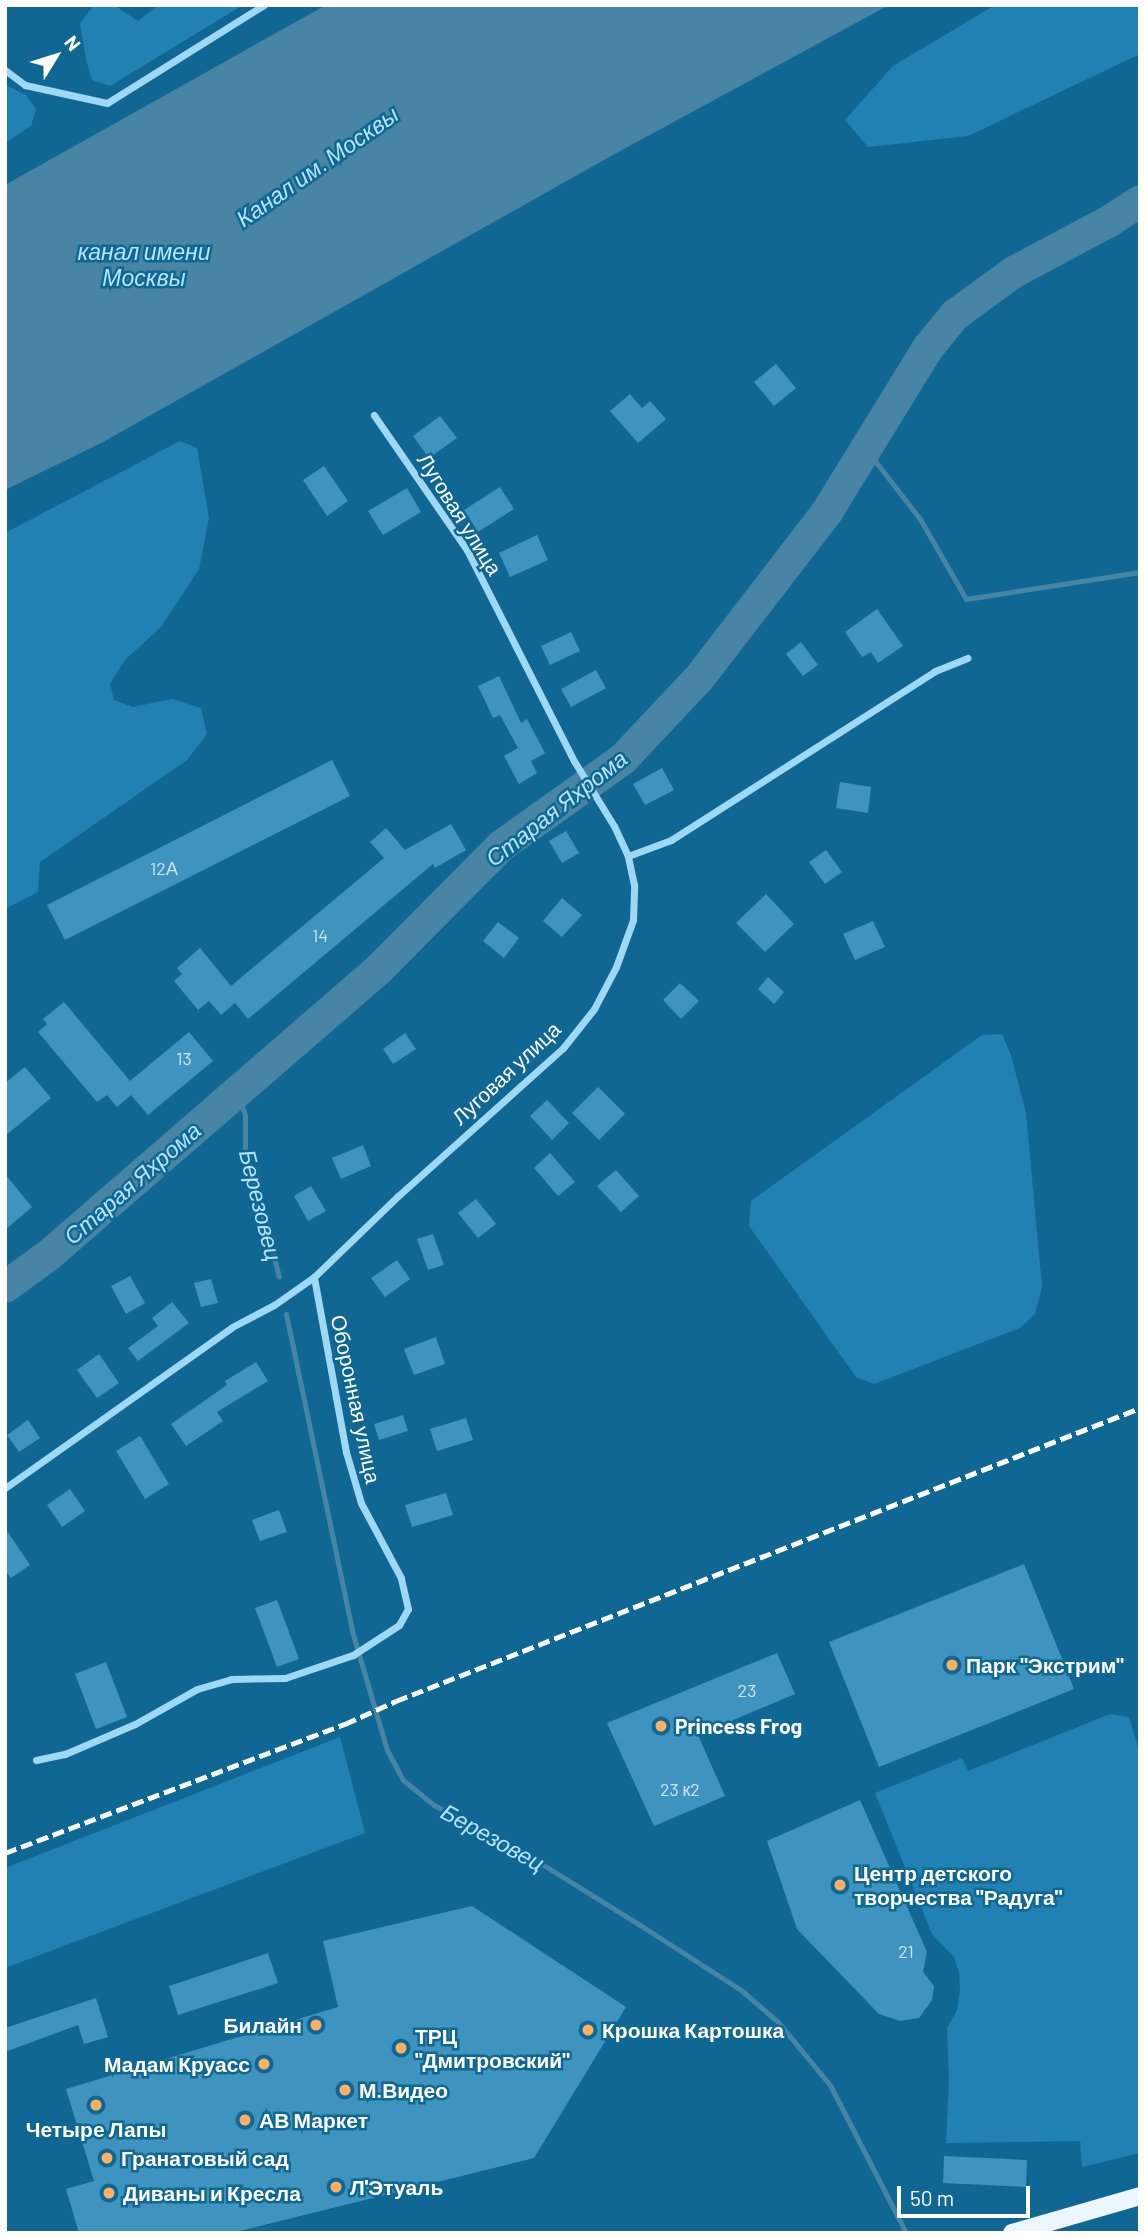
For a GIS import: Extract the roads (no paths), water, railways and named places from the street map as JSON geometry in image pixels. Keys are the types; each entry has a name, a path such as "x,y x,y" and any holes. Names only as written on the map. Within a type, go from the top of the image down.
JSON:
{"main road":[{"path":"1012,2233 1140,2196"}],"street":[{"path":"5,70 25,85 107,103 264,5"},
{"name":"Луговая улица","path":"5,1488 232,1326 274,1305 314,1277 398,1196 564,1048 594,1009 616,967 633,920 634,885 628,856 614,826 575,761 467,550 374,415"},
{"path":"628,856 671,840 935,671 968,658"},
{"name":"Оборонная улица","path":"36,1760 65,1754 125,1728 197,1689 231,1679 285,1678 353,1656 399,1625 408,1609 401,1577 360,1503 346,1452 314,1277"}],"water":[{"name":"канал имени Москвы","path":"326,5 889,5 611,156 103,442 5,490 5,185"}],"waterway":[{"name":"Старая Яхрома","path":"5,1287 49,1255 379,969 501,846 623,759 700,677 827,512 928,348 955,315 1014,272 1108,222 1140,201"},
{"path":"865,448 920,519 966,599 1140,572"},
{"name":"Березовец","path":"229,1100 242,1106 245,1115 245,1150 279,1277"},
{"name":"Березовец","path":"286,1314 352,1631 387,1750 403,1780 434,1805 534,1859 741,1990 778,2022 830,2085 906,2233"}],"railway":[{"path":"5,1853 345,1724 396,1701 1140,1408"}],"place":[{"name":"Парк \"Экстрим\"","path":"952,1665"},
{"name":"Princess Frog","path":"661,1726"},
{"name":"Центр детского творчества \"Радуга\"","path":"840,1885"},
{"name":"Билайн","path":"316,2025"},
{"name":"Крошка Картошка","path":"588,2030"},
{"name":"ТРЦ \"Дмитровский\"","path":"401,2048"},
{"name":"Мадам Круасс","path":"264,2064"},
{"name":"М.Видео","path":"345,2090"},
{"name":"Четыре Лапы","path":"96,2105"},
{"name":"АВ Маркет","path":"245,2120"},
{"name":"Гранатовый сад","path":"107,2158"},
{"name":"Л'Этуаль","path":"336,2187"},
{"name":"Диваны и Кресла","path":"109,2193"}],"water label":[{"name":"Канал им. Москвы","path":"317,166"}]}
